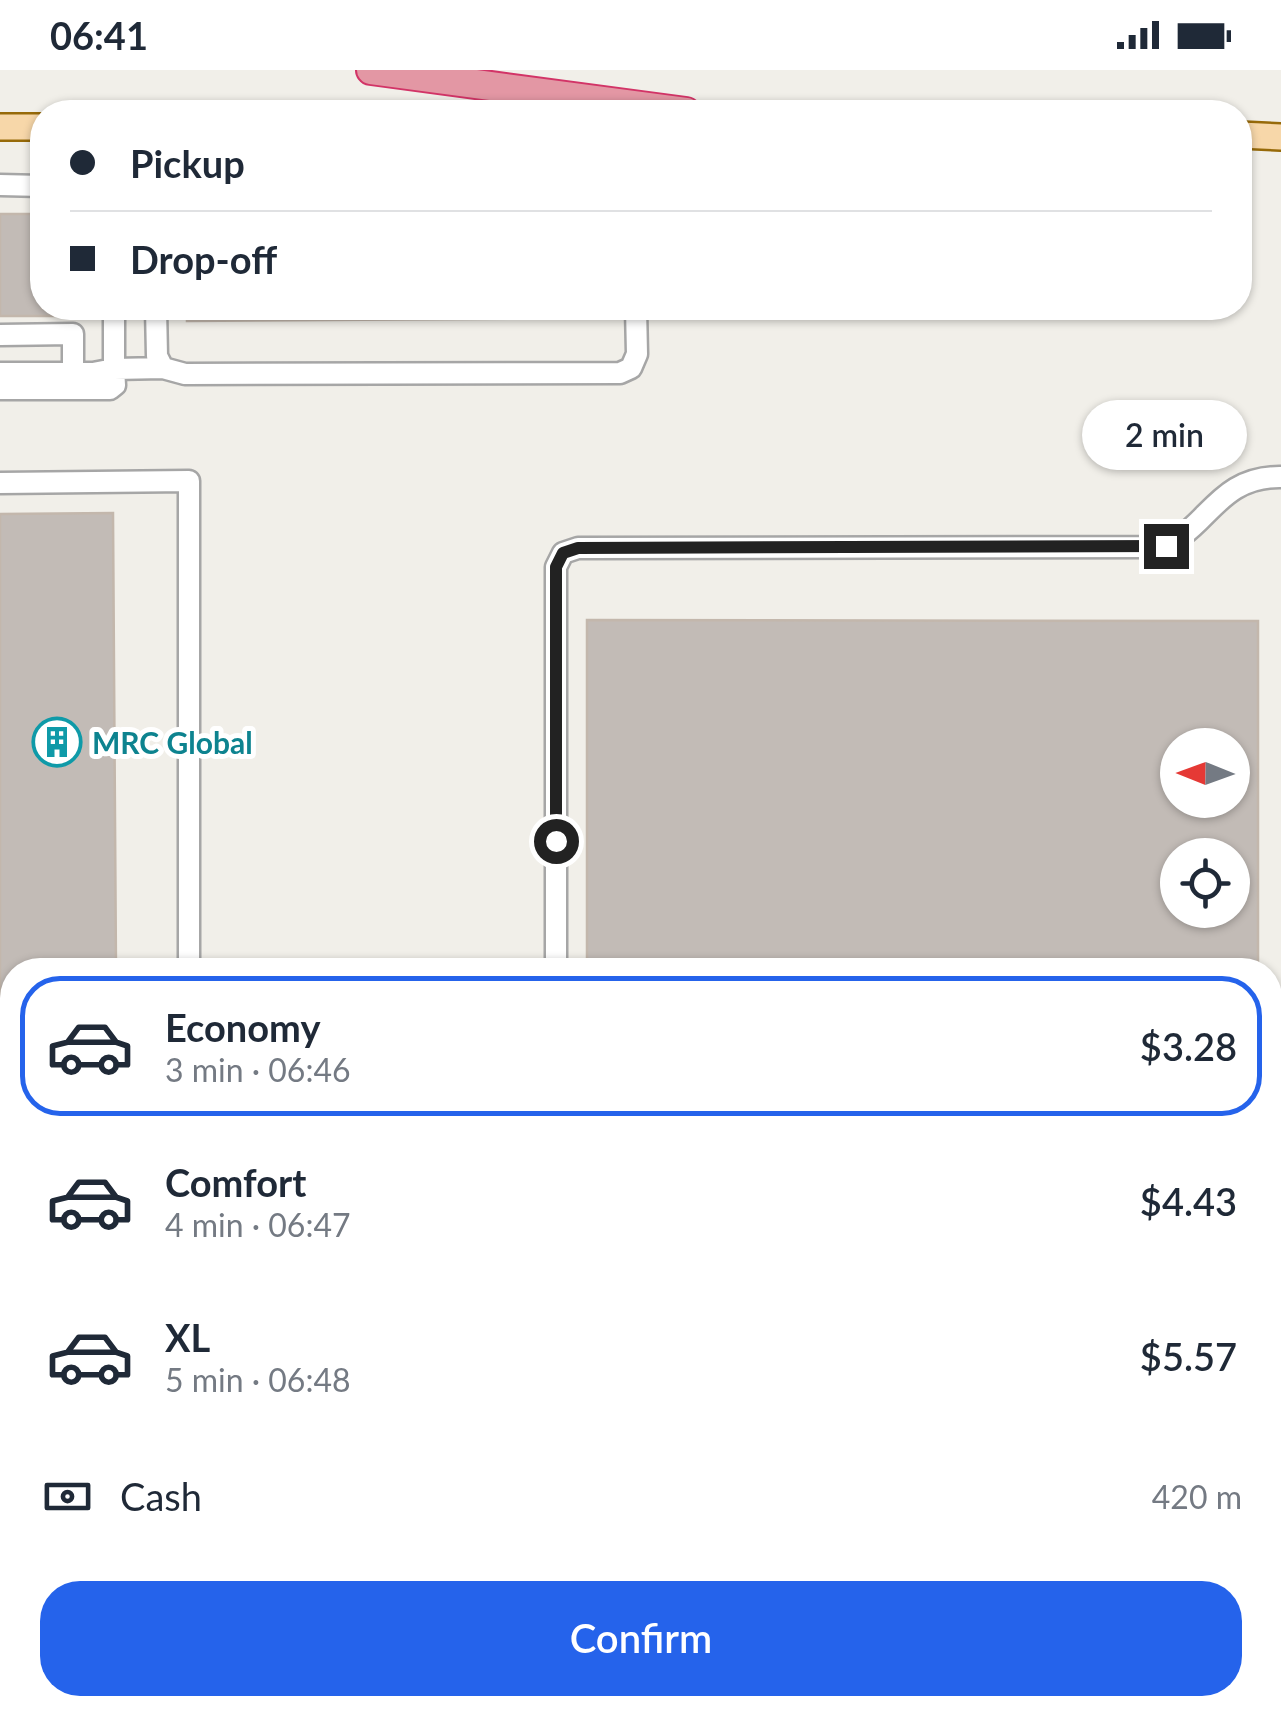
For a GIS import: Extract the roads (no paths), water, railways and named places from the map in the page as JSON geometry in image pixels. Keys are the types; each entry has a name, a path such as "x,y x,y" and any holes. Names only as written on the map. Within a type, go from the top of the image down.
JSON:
{"highway":[{"path":"371,70 596,100"}],"main road":[{"path":"0,127 30,127"},
{"path":"1252,136 1281,137"}],"street":[{"path":"0,185 30,186"},
{"path":"0,389 110,389 115,385 114,320"},
{"path":"156,320 157,356 163,368"},
{"path":"0,373 163,368 184,374 620,373 631,368 637,354 636,320"},
{"path":"0,335 72,334 73,373"},
{"path":"556,958 556,567 563,553 578,548 1154,548 1176,540 1240,484 1252,478 1281,477"},
{"path":"0,482 189,481 189,958"}],"place":[{"name":"MRC Global","path":"57,742"}]}
